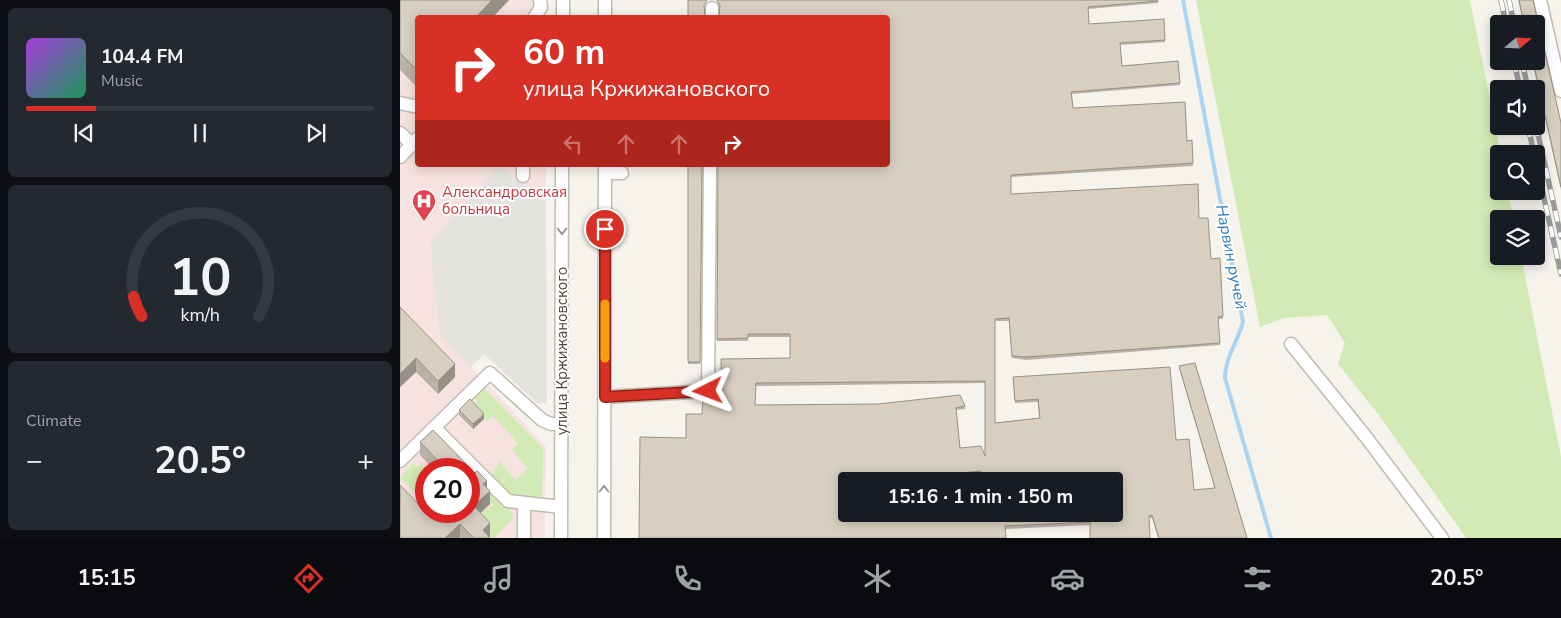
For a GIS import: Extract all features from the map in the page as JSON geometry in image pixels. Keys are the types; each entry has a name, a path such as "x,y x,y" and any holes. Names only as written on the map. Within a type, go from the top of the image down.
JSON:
{"street":[{"path":"536,15 541,7 540,0"},
{"path":"563,0 563,15"},
{"path":"605,0 605,15"},
{"path":"1540,0 1561,91"},
{"path":"400,103 415,106"},
{"path":"400,156 409,139"},
{"name":"улица Кржижановского","path":"561,538 562,167"},
{"path":"605,397 708,391 710,167"},
{"path":"604,538 605,169 622,173"},
{"path":"1291,344 1366,437 1442,538"},
{"path":"400,461 490,373 542,420 551,424 561,424"},
{"path":"434,427 508,501 561,507"},
{"path":"524,504 524,538"}],"shaded area":[{"path":"400,0 544,0 545,15 415,15 415,167 500,167 440,334 546,447 545,538 400,538"},
{"path":"499,167 546,203 547,403 538,404 484,354 470,368 440,334 430,242"},
{"path":"500,167 546,167 546,203"}],"green space":[{"path":"1196,0 1470,0 1490,99 1490,135 1497,135 1499,145 1490,145 1490,200 1510,200 1512,210 1490,210 1490,265 1523,265 1561,457 1561,538 1466,538 1378,414 1338,364 1345,343 1327,315 1284,318 1260,327"},
{"path":"481,385 543,448 542,503 512,496 496,482 492,474 499,461 515,480 528,469 512,450 518,443 493,416 487,421 474,405 478,401 471,395"},
{"path":"413,463 415,465 415,492 400,478"},
{"path":"486,484 506,505 514,517 496,536 498,538 492,538 479,523 480,505 486,511 492,505 486,498"}],"building":[{"path":"400,0 492,0 478,15 415,15 415,68 400,53"},
{"path":"688,0 707,0 704,5 705,15 688,15"},
{"path":"717,0 1158,0 1088,7 1089,24 1164,19 1165,40 1120,43 1122,66 1178,61 1180,83 1071,92 1073,108 1185,102 1187,141 1192,140 1193,163 1011,175 1011,194 1198,184 1199,218 1208,218 1211,259 1220,258 1223,316 1218,317 1220,343 1026,357 1012,356 1009,318 995,319 995,423 1040,418 1038,399 1015,401 1013,377 1170,367 1176,440 1189,439 1194,490 1215,488 1179,366 1195,363 1247,538 1159,538 1152,515 1149,516 1150,538 1090,538 1090,522 1005,526 1006,538 639,538 640,437 686,438 686,414 702,414 703,397 722,394 721,359 790,358 790,334 748,334 748,338 717,339 718,167 890,167 890,15 719,15 720,5","holes":["985,381 985,456 981,446 960,448 956,408 965,406 960,395 878,404 755,405 756,383"]},
{"path":"1519,0 1533,0 1536,15 1522,15"},
{"path":"1545,53 1561,123 1561,187 1545,115 1545,80 1537,80 1535,70 1545,70"},
{"path":"688,167 702,167 700,362 688,362"},
{"path":"400,307 455,364 438,381 416,358 400,374"},
{"path":"470,399 484,414 473,424 459,410"},
{"path":"433,430 460,458 435,458 420,442"},
{"path":"480,474 487,481 483,484 490,491 480,500"},
{"path":"400,485 415,501 415,523 480,523 480,512 490,523 483,530 490,538 474,538 460,524 445,538 400,538"}],"waterway":[{"name":"Нарвин ручей","path":"1183,0 1243,322 1227,363 1225,378 1271,538"}],"railway":[{"path":"1501,0 1504,15"},
{"path":"1509,0 1512,15"},
{"path":"1516,70 1518,80"},
{"path":"1524,70 1526,80"},
{"path":"1530,135 1532,145"},
{"path":"1538,135 1561,237"},
{"path":"1544,200 1561,274"}],"slow traffic":[{"path":"605,304 605,358"}],"place":[{"name":"Александровская больница","path":"424,222"}],"route":[{"path":"605,229 605,397 708,391"}]}
